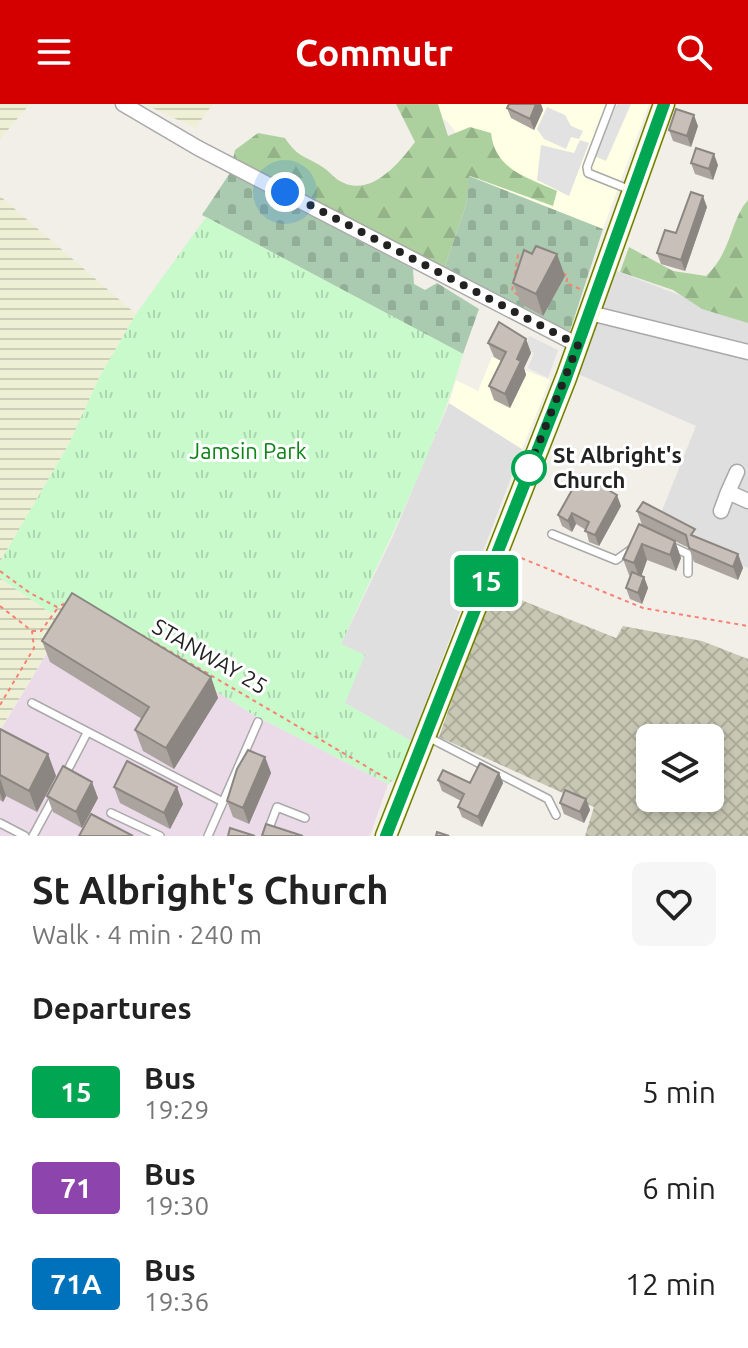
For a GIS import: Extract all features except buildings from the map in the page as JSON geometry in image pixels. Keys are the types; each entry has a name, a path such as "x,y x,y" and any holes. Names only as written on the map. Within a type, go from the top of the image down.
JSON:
{"main road":[{"path":"386,836 578,345 664,104"}],"street":[{"path":"123,104 198,148 516,316 578,345"},
{"path":"590,313 748,352"},
{"path":"721,511 737,472"},
{"path":"728,492 748,501"}],"lane":[{"path":"611,104 587,167 588,173 633,191"},
{"path":"552,534 616,560 632,550 636,540"},
{"path":"664,543 688,554 688,573"},
{"path":"32,703 223,802"},
{"path":"208,836 258,722"},
{"path":"33,836 87,733"},
{"path":"424,735 548,799 556,815"},
{"path":"266,836 277,807 305,818"},
{"path":"111,813 160,836"},
{"path":"0,823 25,836"}],"path":[{"path":"516,316 522,298 512,291 518,255 528,258"},
{"path":"557,271 568,276 566,283 597,291"},
{"path":"499,548 643,608 748,626"},
{"path":"0,571 30,593 57,607"},
{"path":"0,606 32,631 41,631 55,616 57,607 73,598"},
{"path":"0,705 34,648 32,631"},
{"name":"STANWAY 25","path":"141,634 404,789"}],"shaded area":[{"path":"0,104 30,104 0,139"},
{"path":"144,104 213,104 195,128"},
{"path":"414,104 649,104 603,229 469,176 458,135 447,121"},
{"path":"617,104 631,104 606,161 594,156"},
{"path":"547,107 565,115 571,126 583,131 579,139 571,137 566,149 544,139 537,129"},
{"path":"580,140 589,143 569,196 537,180 541,145 574,153"},
{"path":"0,196 136,314 99,378 69,444 0,562"},
{"path":"606,267 748,321 748,568 698,548 659,518 696,426 569,370"},
{"path":"529,336 558,350 548,378 528,368 534,353 526,349"},
{"path":"492,357 550,380 522,449 449,403 456,380 478,391"},
{"path":"449,403 522,449 411,741 345,703 341,644 393,536"},
{"path":"0,578 51,613 70,598 78,602 0,730"},
{"path":"491,588 616,638 623,626 702,641 748,659 748,836 585,836 594,807 439,737"},
{"path":"78,602 252,714 388,784 370,836 0,836 0,731"}],"green space":[{"path":"396,104 438,104 448,136 470,127 491,133 494,146 506,164 514,171 557,191 553,206 470,176 466,205 444,269 233,159 235,150 258,133 285,138 298,153 338,180 350,185 372,182 392,169 415,142"},
{"path":"230,173 413,269 414,284 425,290 437,283 479,309 463,354 202,215"},
{"path":"469,176 603,229 570,331 530,315 444,269 466,205"},
{"path":"748,200 748,323 702,309 673,290 620,272 629,247 673,271 706,276 721,257"},
{"name":"Jamsin Park","path":"206,217 463,354 423,465 341,644 365,655 345,703 411,741 396,779 388,784 252,714 70,598 51,613 0,578 0,562 69,444 99,378 136,314"}],"bus line":[{"name":"15","path":"386,836 566,378 664,104"}],"place":[{"name":"St Albright's Church","path":"529,468"}],"route":[{"path":"285,192 516,316 578,345 529,468"}]}
